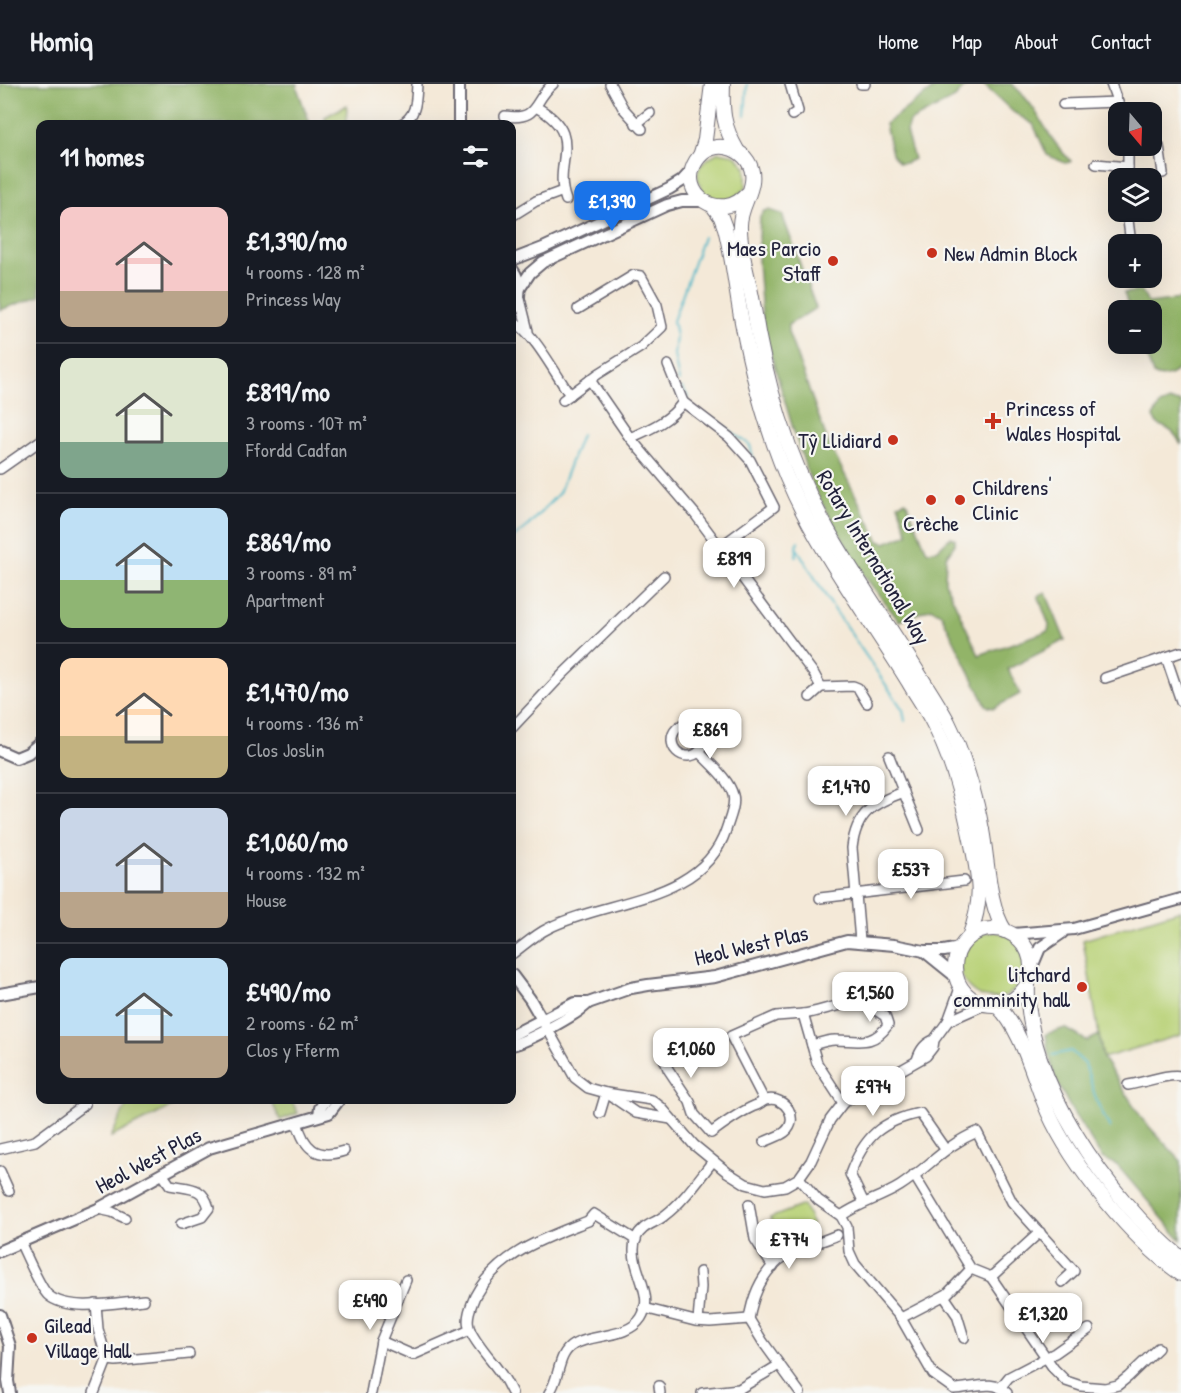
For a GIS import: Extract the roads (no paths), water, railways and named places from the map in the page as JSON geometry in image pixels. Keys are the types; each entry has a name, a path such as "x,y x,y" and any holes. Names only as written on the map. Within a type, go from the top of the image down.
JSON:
{"main road":[{"path":"712,84 705,140 693,169 693,186 708,204 728,207 736,205 747,194 753,181 746,158 737,150 729,137 722,112 723,84"},
{"path":"700,156 718,147 737,150"},
{"name":"Rotary International Way","path":"747,194 741,218 742,244 768,379 791,453 803,482 829,531 948,722 974,793 996,913 1009,933"},
{"name":"Rotary International Way","path":"708,204 721,217 725,228 752,370 763,410 788,481 823,549 877,631 933,723 951,766 966,813 977,871 979,901 977,916 964,942"},
{"path":"1181,1258 1141,1222 1116,1192 1078,1139 1055,1094 1041,1057 1028,1011 1028,983 1032,967 1023,943 1009,933 986,929 964,942 954,966 958,982 970,999 990,1005 1011,1020 1049,1115 1071,1153 1094,1185 1143,1242 1181,1274"},
{"path":"990,1005 1012,1001 1028,983"}],"street":[{"path":"408,120 413,113 417,84"},
{"path":"459,84 459,120"},
{"path":"511,120 510,117 528,116 553,84"},
{"path":"610,84 623,108 639,127 650,113"},
{"path":"790,84 798,111 792,115"},
{"path":"1111,84 1118,102"},
{"path":"1063,104 1108,102"},
{"path":"516,214 544,197 564,196 566,157 563,137 556,121 536,107"},
{"path":"563,137 574,134"},
{"path":"1096,164 1128,167 1128,156"},
{"path":"1160,156 1163,173"},
{"path":"516,258 669,189 682,181 693,169"},
{"path":"516,302 530,273 543,262 668,205 682,201 708,204"},
{"path":"516,274 521,309 530,334 566,397 641,347 662,327 657,306 641,276 634,275 578,309"},
{"path":"516,323 530,334"},
{"path":"668,365 683,402 729,437 750,460 774,507 720,548"},
{"path":"590,380 630,438 694,514 814,674 821,687"},
{"path":"630,438 656,427 677,411 683,402"},
{"path":"0,469 36,444"},
{"path":"516,724 563,674 664,576"},
{"path":"1105,678 1181,652"},
{"path":"1166,657 1181,701"},
{"path":"810,697 821,687 853,686 858,688 867,703"},
{"path":"0,751 16,758 36,746"},
{"path":"516,951 549,928 670,888 693,876 721,844 734,796 730,788 699,752"},
{"path":"890,756 919,830"},
{"path":"860,941 852,848 854,834 859,822 873,806 904,792"},
{"path":"820,898 964,882"},
{"path":"1009,933 1065,931 1181,899"},
{"path":"1032,967 1040,948 1065,931"},
{"name":"Heol West Plas","path":"516,1034 580,1011 588,1003 631,988 670,981 715,977 847,941 924,951 944,951 964,942"},
{"path":"516,980 530,999 575,1078 588,1088 652,1100 662,1107 674,1123 713,1161 746,1184 765,1189 785,1186 799,1178 811,1161 830,1120 843,1103 917,1060 919,1052 927,1042 934,1040 948,1021 958,982 924,951"},
{"path":"0,993 36,988"},
{"path":"764,1100 731,1036 776,1016 819,1012 841,1004 869,1006 885,1016 888,1025 880,1036 862,1042 833,1040 812,1045"},
{"path":"948,1021 973,1008 990,1005"},
{"path":"803,1014 817,1063 843,1103"},
{"name":"Heol West Plas","path":"516,1042 544,1024"},
{"path":"662,1053 668,1069 690,1102 694,1114 711,1133 740,1112 757,1106 764,1100 775,1099 785,1103 789,1109 790,1123 786,1131 764,1142"},
{"path":"1140,1095 1133,1085 1168,1075 1181,1076"},
{"path":"600,1113 606,1093"},
{"path":"606,1093 636,1113 674,1123 694,1114"},
{"path":"0,1149 35,1141 85,1104"},
{"path":"319,1115 324,1104"},
{"name":"Heol West Plas","path":"0,1251 98,1209 209,1148 329,1113 336,1104"},
{"path":"864,1203 850,1174 866,1141 876,1131 907,1116 920,1113 945,1149"},
{"path":"297,1122 304,1142 314,1150 332,1155 344,1152"},
{"path":"842,1216 853,1208 888,1193 945,1149 977,1132 1012,1202 1074,1271 1062,1282"},
{"path":"549,1393 555,1385 564,1355 574,1344 632,1327 639,1321 646,1298 634,1254 636,1240 641,1230 674,1208 713,1161"},
{"path":"0,1171 9,1191"},
{"path":"163,1175 170,1185 199,1190 206,1197 209,1208 202,1217 181,1224"},
{"path":"914,1175 971,1269 991,1277 1054,1369 1066,1381 1081,1386 1105,1388 1118,1385 1158,1348"},
{"path":"799,1178 818,1200 842,1216 847,1227 849,1251 855,1264 901,1318 933,1374 953,1391 995,1385 1004,1390 1009,1377 1047,1358 1089,1329"},
{"path":"749,1204 755,1239 773,1267"},
{"path":"98,1209 125,1218"},
{"path":"509,1392 505,1379 470,1330 468,1319 471,1305 478,1291 492,1273 529,1245 588,1221 594,1214 636,1240"},
{"path":"991,1277 1040,1232"},
{"path":"800,1393 750,1319 755,1291 773,1267 787,1255 837,1235"},
{"path":"20,1242 48,1295 62,1303 80,1305 144,1299"},
{"path":"901,1318 944,1296 971,1269"},
{"path":"698,1321 700,1272"},
{"path":"371,1393 381,1341 406,1280"},
{"path":"944,1296 957,1315 964,1338"},
{"path":"94,1393 107,1360 98,1329 96,1304"},
{"path":"644,1308 698,1321 750,1319"},
{"path":"0,1315 10,1346 8,1382 10,1393"},
{"path":"381,1341 414,1355 470,1330"},
{"path":"107,1360 189,1354"},
{"path":"702,1393 739,1389 779,1365"}],"waterway":[{"path":"745,116 747,84"},
{"path":"679,381 674,355 676,336 673,321 703,237"},
{"path":"682,388 689,398"},
{"path":"712,418 750,445 753,458"},
{"path":"516,536 559,493 581,435"},
{"path":"796,556 798,541"},
{"path":"798,550 830,603 903,710 905,721"},
{"path":"1053,1055 1071,1051 1085,1064 1097,1102 1110,1128"}],"place":[{"name":"New Admin Block","path":"932,253"},
{"name":"Maes Parcio Staff","path":"833,261"},
{"name":"Princess of Wales Hospital","path":"993,421"},
{"name":"Tŷ Llidiard","path":"893,440"},
{"name":"Crèche","path":"931,500"},
{"name":"Childrens' Clinic","path":"960,500"},
{"name":"litchard comminity hall","path":"1082,987"},
{"name":"Gilead Village Hall","path":"32,1338"}]}
